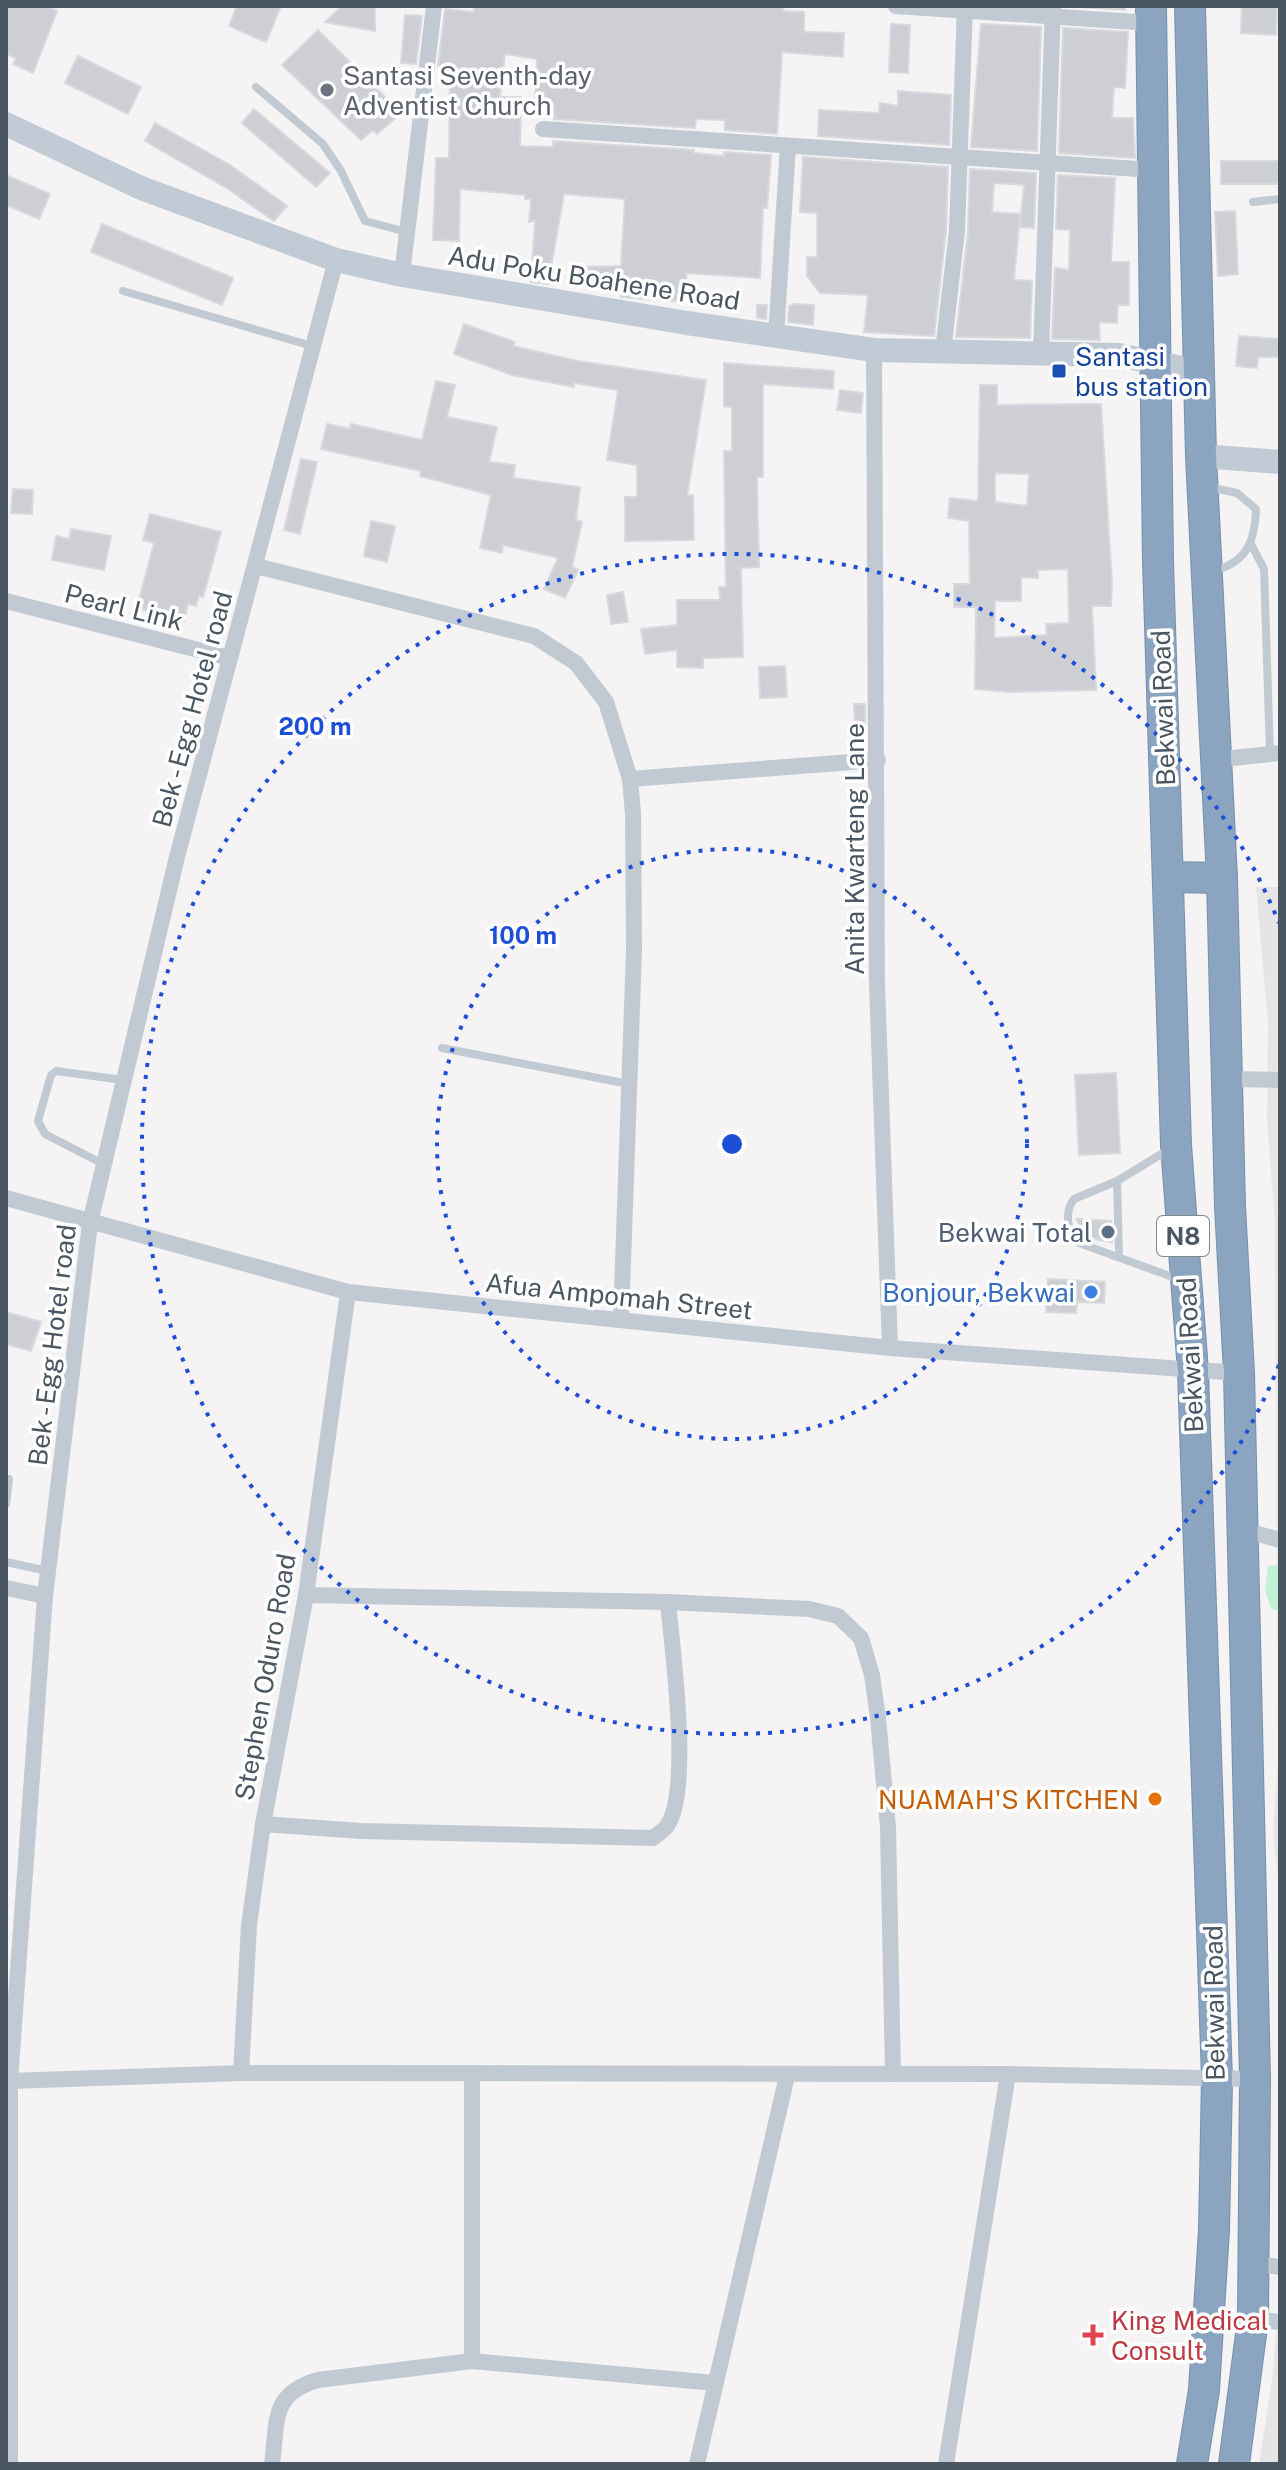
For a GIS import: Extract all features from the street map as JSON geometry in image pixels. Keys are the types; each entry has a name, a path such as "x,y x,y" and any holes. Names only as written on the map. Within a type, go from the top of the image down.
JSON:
{"highway":[{"name":"Bekwai Road","path":"1190,6 1201,456 1222,878 1239,1373 1255,2079 1268,2266 1266,2321 1234,2464"},
{"name":"Bekwai Road","path":"1151,14 1158,561 1176,1145 1193,1371 1217,2079 1214,2230 1204,2390 1192,2464"},
{"path":"1168,877 1222,878"}],"street":[{"path":"402,275 434,6"},
{"path":"896,6 1151,14"},
{"path":"943,351 957,231 965,8"},
{"path":"1041,353 1053,12"},
{"name":"Adu Poku Boahene Road","path":"6,124 141,188 336,260 402,275 874,350 1119,355 1200,372"},
{"path":"543,129 1153,170"},
{"path":"776,336 788,146"},
{"name":"Bek - Egg Hotel road","path":"10,2464 13,1941 45,1596 90,1223 177,857 336,260"},
{"name":"Anita Kwarteng Lane","path":"874,350 877,984 890,1348"},
{"path":"1201,456 1280,462"},
{"path":"256,566 534,636 576,663 606,702 630,779 634,950 621,1320"},
{"name":"Pearl Link","path":"6,601 230,658"},
{"path":"1214,760 1275,753"},
{"path":"630,779 878,760"},
{"path":"1228,1079 1280,1080"},
{"name":"Afua Ampomah Street","path":"6,1198 348,1292 890,1348 1239,1373"},
{"name":"Stephen Oduro Road","path":"241,2073 249,1925 263,1824 306,1595 348,1292"},
{"path":"1243,1530 1280,1540"},
{"path":"6,1588 45,1596"},
{"path":"306,1595 668,1602 809,1609 838,1616 861,1638 872,1675 888,1827 893,2074"},
{"path":"263,1824 361,1831 653,1838 668,1825 676,1789 678,1718 668,1602"},
{"path":"10,2081 241,2073 472,2076 1008,2074 1255,2079"},
{"path":"946,2464 1008,2074"},
{"path":"472,2076 472,2361"},
{"path":"697,2464 787,2076"},
{"path":"272,2464 280,2405 294,2387 318,2380 472,2361 715,2383"}],"lane":[{"path":"256,87 323,144 341,171 365,221 408,232"},
{"path":"1253,202 1280,199"},
{"path":"123,291 312,346"},
{"path":"1203,486 1237,493 1256,509 1255,537 1251,544 1228,567 1209,573"},
{"path":"1251,544 1264,569 1275,753"},
{"path":"442,1048 629,1084"},
{"path":"103,1164 45,1134 38,1121 51,1075 56,1071 123,1080"},
{"path":"1176,1145 1117,1181 1074,1199 1068,1213 1074,1240 1186,1283"},
{"path":"1117,1181 1119,1256"},
{"path":"6,1504 9,1479"},
{"path":"6,1562 48,1571"}],"shaded area":[{"path":"1256,887 1280,887 1280,1896 1273,1833 1278,1760 1275,1223 1267,1121 1268,1022"},
{"path":"1280,2292 1280,2464 1259,2464 1272,2380"}],"green space":[{"path":"1280,1565 1280,1612 1271,1608 1265,1590 1268,1566"}],"building":[{"path":"6,6 46,6 57,11 33,73 13,64 16,58 6,54"},
{"path":"237,6 281,6 266,42 229,26"},
{"path":"342,6 375,6 375,31 325,22"},
{"path":"474,6 784,6 783,11 804,12 804,32 844,33 843,57 782,52 777,134 725,130 725,120 696,119 695,128 554,119 554,104 535,103 537,59 505,54 500,97 521,97 520,146 553,147 553,141 694,150 694,153 724,156 724,152 771,155 767,208 763,208 760,278 687,273 683,302 621,297 621,283 575,283 575,267 621,266 625,199 564,194 548,284 531,282 535,221 529,222 531,199 525,199 525,195 460,189 459,241 433,240 436,158 449,158 450,67 438,66 445,9 474,12"},
{"path":"1064,6 1125,6 1125,10"},
{"path":"1242,6 1277,6 1276,35 1241,33"},
{"path":"405,15 422,16 416,64 401,63"},
{"path":"891,24 910,25 908,73 889,72"},
{"path":"981,24 1041,27 1037,151 971,147"},
{"path":"1063,28 1128,32 1125,88 1114,87 1112,118 1133,118 1135,158 1059,153"},
{"path":"318,30 396,108 391,112 396,118 377,134 373,130 361,140 282,65"},
{"path":"78,56 141,87 128,114 65,83"},
{"path":"898,91 951,95 949,145 818,136 819,110 879,113 880,103 898,106"},
{"path":"254,109 330,173 316,187 242,123"},
{"path":"155,123 230,165 287,206 274,221 228,189 145,141"},
{"path":"803,157 948,167 946,230 934,336 864,332 868,295 820,293 807,276 807,257 817,257 817,213 800,212"},
{"path":"1221,161 1280,161 1280,184 1221,184"},
{"path":"970,169 1036,173 1034,228 1020,227 1024,185 994,183 992,212 1020,214 1014,280 1032,281 1030,338 956,337 968,232"},
{"path":"6,175 50,194 39,219 6,205"},
{"path":"1058,175 1115,178 1111,262 1129,262 1129,305 1118,305 1117,323 1099,322 1100,340 1052,339 1055,268 1069,270 1070,230 1056,229"},
{"path":"1235,211 1238,274 1218,276 1215,212"},
{"path":"102,224 233,278 222,305 91,252"},
{"path":"757,305 767,305 766,319 757,318"},
{"path":"814,305 813,325 788,322 789,306"},
{"path":"464,324 515,342 513,346 578,361 706,380 687,496 693,495 694,540 625,541 625,497 637,497 637,465 607,460 618,390 574,383 574,387 512,375 454,354"},
{"path":"1239,336 1280,339 1280,357 1258,357 1257,368 1236,366"},
{"path":"724,363 834,371 833,389 763,384 763,477 757,477 759,567 741,568 743,657 703,658 703,668 677,667 677,650 645,654 641,629 677,625 677,600 720,600 719,587 726,587 724,451 732,451 732,407 724,406"},
{"path":"436,381 455,385 447,417 497,427 489,462 515,465 513,478 580,487 576,520 582,522 572,567 578,570 565,598 544,589 558,558 503,545 502,553 480,548 491,495 420,476 421,471 321,449 327,424 350,429 351,424 422,440"},
{"path":"980,385 997,385 997,405 1101,404 1112,583 1111,606 1092,606 1096,690 1010,692 975,689 976,607 954,607 954,584 970,584 969,521 948,518 950,498 978,501","holes":["995,473 1029,474 1027,506 995,502","1068,569 1069,623 1046,624 1047,635 994,638 995,601 1021,601 1021,577 1038,578 1038,570"]},
{"path":"840,390 863,393 861,413 837,410"},
{"path":"301,459 317,462 300,534 284,530"},
{"path":"13,489 33,490 32,514 11,513"},
{"path":"150,514 221,532 203,597 199,596 196,606 188,604 184,621 137,608 154,543 143,540"},
{"path":"371,521 395,526 387,562 364,556"},
{"path":"71,529 111,536 104,570 52,560 56,536 69,539"},
{"path":"623,592 628,622 611,624 607,595"},
{"path":"785,666 787,697 760,698 759,667"},
{"path":"854,704 865,704 865,724 855,724"},
{"path":"1116,1073 1120,1153 1079,1155 1075,1075"},
{"path":"1077,1219 1111,1221 1112,1242 1083,1237"},
{"path":"1048,1279 1105,1282 1104,1303 1077,1302 1076,1313 1046,1312"},
{"path":"6,1312 41,1322 31,1351 6,1344"}],"place":[{"name":"Santasi Seventh-day Adventist Church","path":"327,90"},
{"name":"Santasi bus station","path":"1059,371"},
{"name":"Bekwai Total","path":"1108,1232"},
{"name":"Bonjour, Bekwai","path":"1091,1292"},
{"name":"NUAMAH'S KITCHEN","path":"1155,1799"},
{"name":"King Medical Consult","path":"1093,2335"}]}
